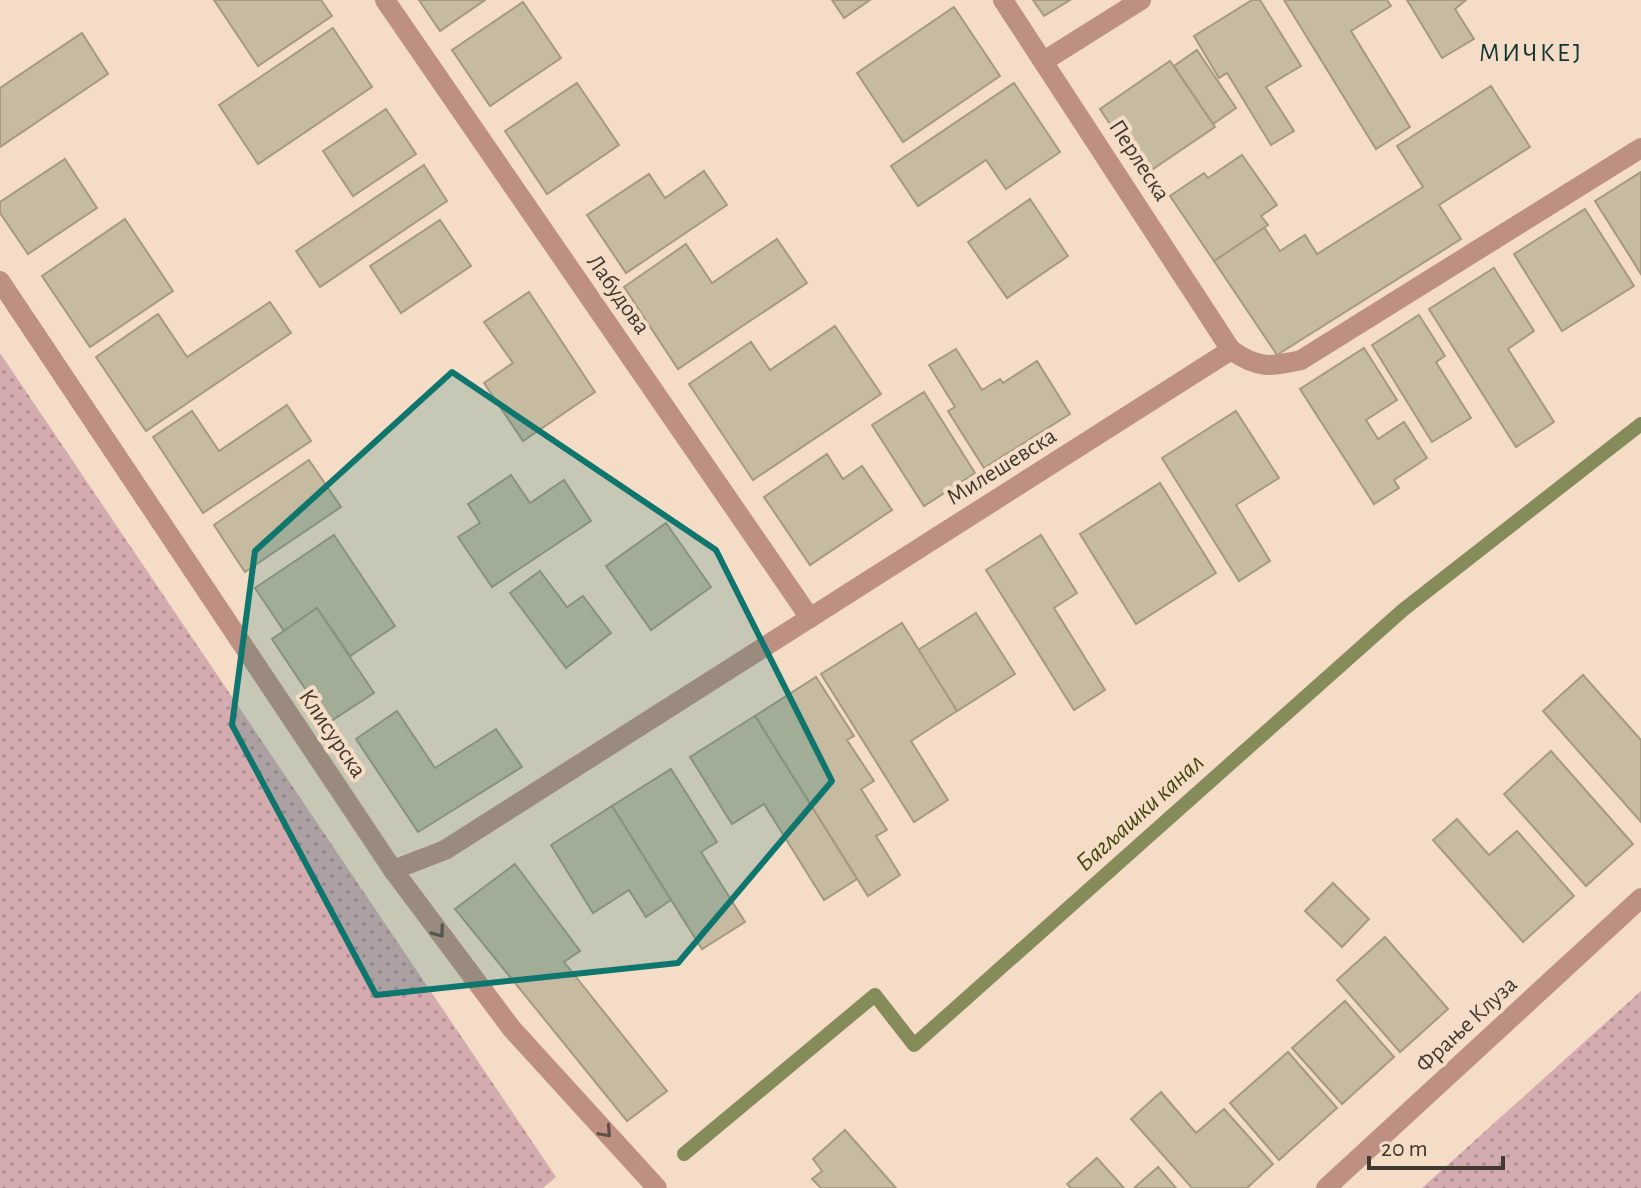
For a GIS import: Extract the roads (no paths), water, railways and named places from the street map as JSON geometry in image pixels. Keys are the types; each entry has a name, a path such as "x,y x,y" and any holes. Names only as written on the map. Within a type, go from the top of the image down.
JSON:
{"street":[{"name":"Лабудова","path":"385,0 810,618"},
{"name":"Перлеска","path":"1003,0 1231,350"},
{"path":"1044,61 1141,0"},
{"path":"1231,350 1248,362 1275,366 1301,360 1641,148"},
{"name":"Клисурска","path":"0,281 393,870 512,1029 657,1188"},
{"name":"Милешевска","path":"393,870 445,850 1231,350"},
{"name":"Фрање Клуза","path":"1326,1188 1641,898"}],"waterway":[{"name":"Багљашки канал","path":"684,1154 875,995 914,1045 1403,610 1641,424"}],"district":[{"name":"МИЧКЕЈ","path":"1531,52"}]}
